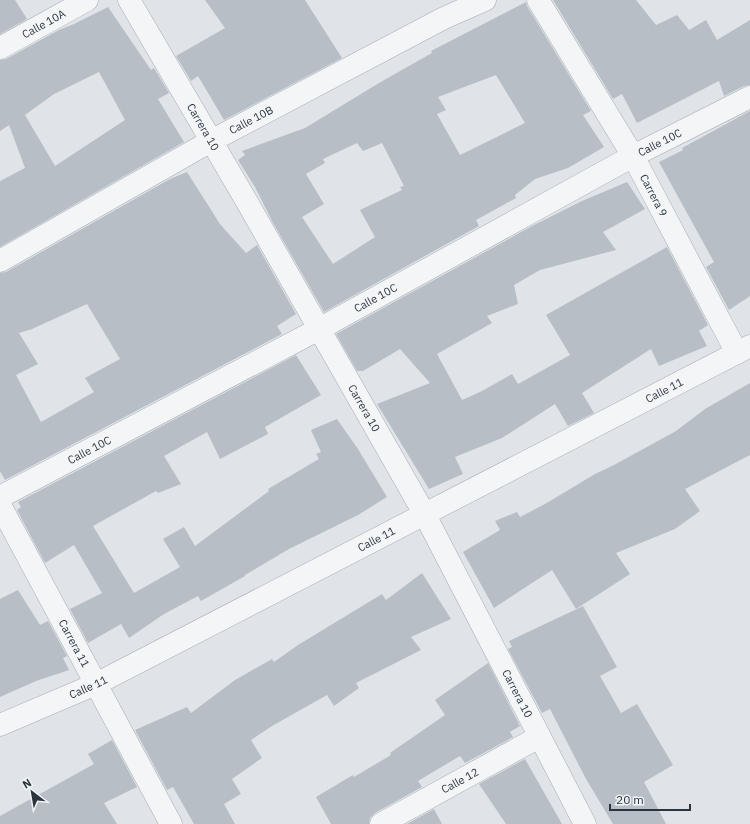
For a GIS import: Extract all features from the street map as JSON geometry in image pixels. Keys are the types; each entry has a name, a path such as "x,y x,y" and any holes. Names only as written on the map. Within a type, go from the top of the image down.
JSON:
{"street":[{"name":"Calle 10A","path":"0,48 87,0"},
{"name":"Carrera 10","path":"129,0 425,514 585,824"},
{"name":"Calle 10B","path":"0,261 211,141 444,18 485,0"},
{"name":"Carrera 9","path":"538,0 633,156 744,350"},
{"name":"Calle 10C","path":"0,497 319,329 633,156 750,96"},
{"name":"Calle 11","path":"0,725 96,684 744,350"},
{"name":"Carrera 11","path":"0,505 171,824"},
{"name":"Calle 12","path":"381,824 539,737"}],"building":[{"path":"0,0 15,0 27,19 0,34"},
{"path":"205,0 305,0 342,58 224,120 198,76 191,81 176,56 225,28"},
{"path":"553,0 636,0 656,25 677,15 689,30 706,20 717,40 750,20 750,85 744,86 724,96 719,81 637,123 622,94 613,99"},
{"path":"526,2 591,111 583,115 604,147 568,168 535,179 515,195 516,198 476,220 479,226 324,312 272,221 255,187 238,160 245,155 242,151 305,128 432,53 431,51","holes":["496,75 525,123 460,155 437,114 446,110 438,97","357,143 363,151 382,143 404,186 400,187 402,190 360,210 375,237 333,264 302,217 324,204 306,174 325,163 323,159"]},
{"path":"108,7 151,70 154,68 169,93 158,99 184,142 0,247 0,181 25,168 9,125 0,131 0,60 6,59 59,30","holes":["99,72 125,120 55,166 25,115 54,94"]},
{"path":"750,111 750,296 729,310 706,267 714,262 659,162 683,150 682,148"},
{"path":"187,172 220,224 246,253 257,245 296,314 277,326 282,334 5,480 0,471 0,273 6,272 170,179","holes":["87,304 120,359 85,378 94,392 41,422 16,375 38,364 19,333 32,329"]},
{"path":"627,182 645,209 603,232 616,250 540,270 514,285 518,304 487,316 492,323 437,354 462,400 482,391 512,374 518,384 570,355 546,315 667,247 708,325 699,331 707,346 659,366 651,349 582,393 594,413 568,426 555,404 502,438 455,457 463,474 429,489 377,404 430,383 400,349 363,371 357,371 336,334 534,225 582,201"},
{"path":"296,355 321,395 265,427 268,434 220,459 207,432 164,456 181,484 158,493 156,491 93,526 134,593 180,567 163,539 184,527 195,546 269,491 268,489 319,459 316,454 321,452 311,430 337,419 358,449 387,497 358,515 289,549 201,601 198,596 164,614 129,638 121,624 88,643 70,609 102,593 74,545 45,563 17,510 21,507 18,502"},
{"path":"750,383 750,455 685,489 700,511 675,529 616,553 630,574 576,609 552,570 494,608 463,552 500,530 495,521 517,512 520,517 545,504 595,474 676,431 705,409"},
{"path":"422,573 451,619 411,637 421,650 356,683 359,688 334,706 327,695 272,726 251,740 262,758 232,779 241,794 224,804 235,824 194,824 173,787 167,790 135,730 187,707 191,713 235,680 272,659 274,662 298,645 382,594 386,600"},
{"path":"18,590 40,625 48,621 67,656 63,658 69,670 36,681 0,697 0,599"},
{"path":"583,606 617,667 600,676 621,713 637,704 673,765 644,782 666,824 613,824 586,779 550,709 542,713 508,649 512,647 509,641"},
{"path":"488,663 520,726 510,732 513,737 465,763 460,756 418,781 422,787 375,813 370,818 369,824 331,824 316,797 391,755 390,753 445,715 435,700"},
{"path":"112,740 137,787 104,803 117,824 0,824 0,816 94,764 88,754"},
{"path":"525,759 562,824 506,824 479,784"},
{"path":"434,809 442,824 407,824"}]}
